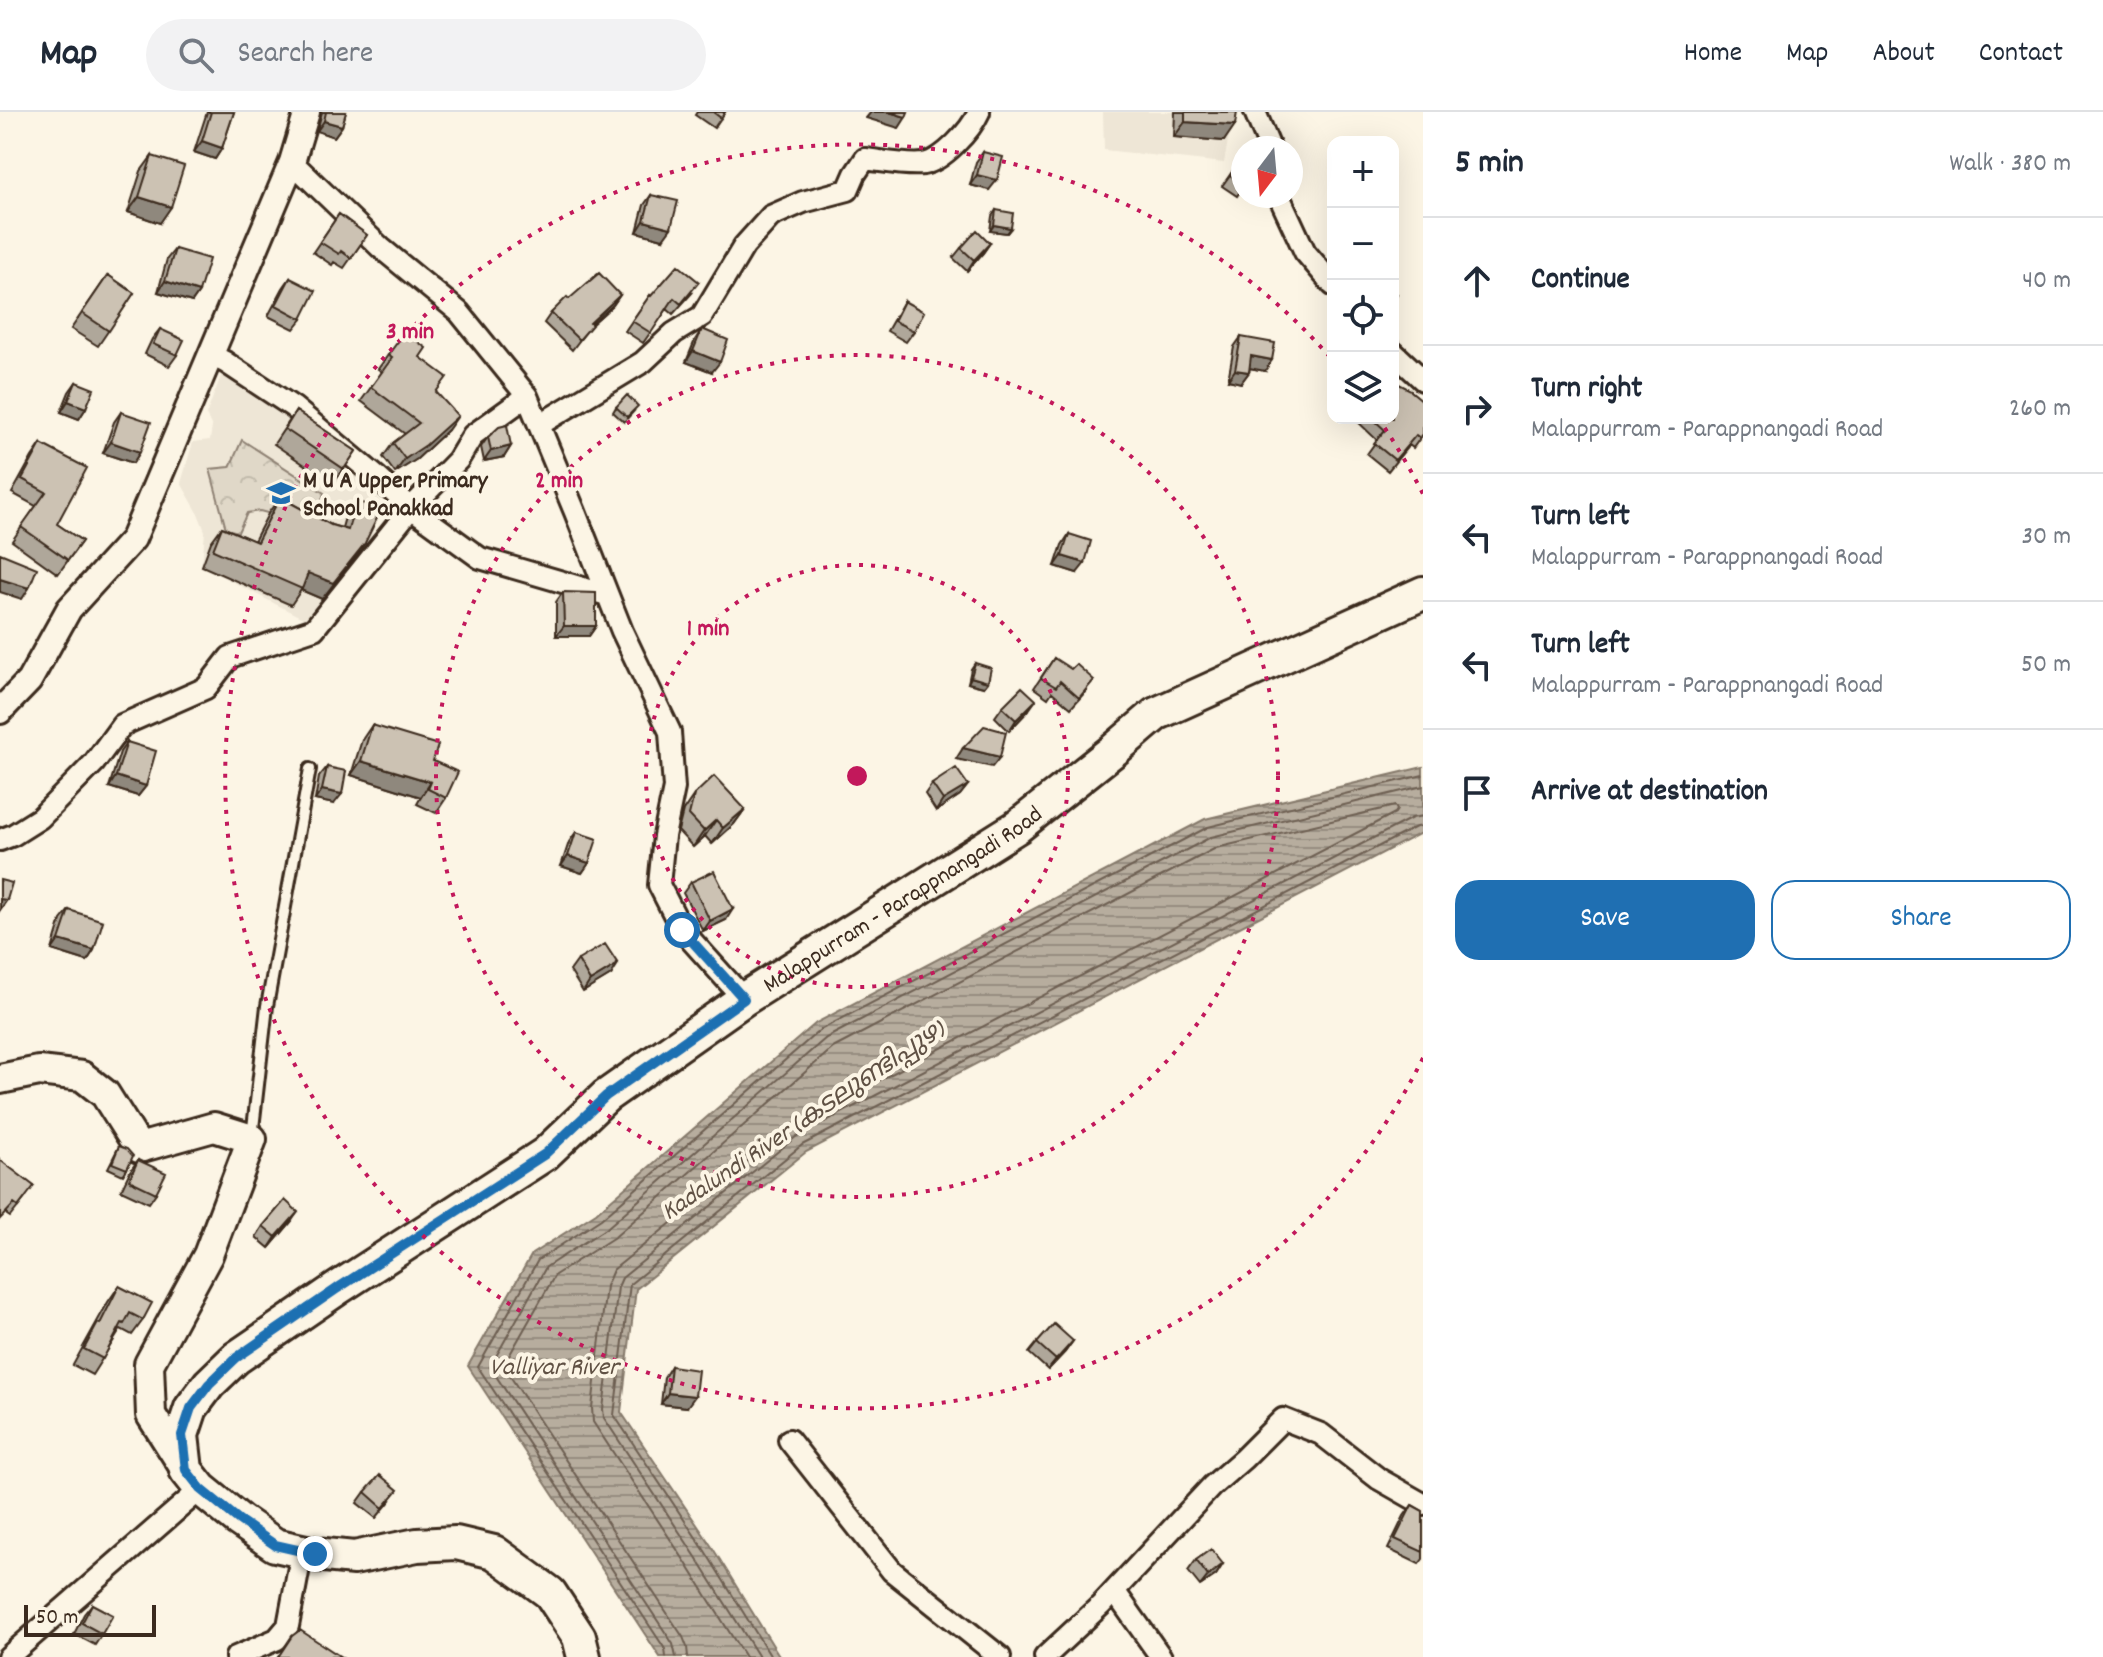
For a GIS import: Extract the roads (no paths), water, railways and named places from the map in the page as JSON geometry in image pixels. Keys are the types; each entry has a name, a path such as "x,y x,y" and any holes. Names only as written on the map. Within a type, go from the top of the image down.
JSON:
{"main road":[{"name":"Malappurram - Parappnangadi Road","path":"193,1479 182,1435 191,1408 209,1384 236,1358 545,1154 606,1096 744,999 1017,827 1156,714 1423,593"},
{"path":"0,1079 39,1071 82,1076 105,1094 139,1148 214,1127 252,1139 208,1255 149,1364 151,1415 193,1479 239,1520 275,1545 354,1558 417,1545 456,1543 494,1552 550,1593 579,1637 584,1657"}],"street":[{"path":"0,711 29,681 69,609 133,539 292,162 307,112"},
{"path":"539,425 643,362 674,333 702,316 744,246 771,216 803,202 848,190 865,159 926,164 956,145 979,112"},
{"path":"1255,112 1265,136"},
{"path":"292,162 381,248 459,312 527,396 622,631 670,732 674,788 664,836 659,885 682,930 744,999"},
{"path":"1285,208 1305,252 1329,280"},
{"path":"211,355 293,407 411,508 480,558 607,595"},
{"path":"1399,358 1423,380"},
{"path":"0,840 40,818 94,763 122,725 206,688 230,657 314,629 411,508 458,460 473,435 527,396"},
{"path":"1045,1657 1115,1592 1212,1486 1283,1419 1321,1434 1379,1479 1423,1504"},
{"path":"789,1440 892,1571 1000,1657"},
{"path":"8,1657 193,1479"},
{"path":"236,1657 277,1639 288,1626 302,1551"},
{"path":"1115,1592 1161,1657"}],"lane":[{"path":"252,1139 267,1006 310,769"}],"water":[{"name":"Valliyar River","path":"1423,767 1423,832 806,1152 636,1289 621,1412 712,1547 780,1657 660,1657 468,1366 532,1254 596,1213 816,1023 1205,819"}],"place":[{"name":"M U A Upper Primary School Panakkad","path":"281,493"}],"water label":[{"name":"Kadalundi River (കടലുണ്ടിപ്പുഴ)","path":"802,1119"}]}
